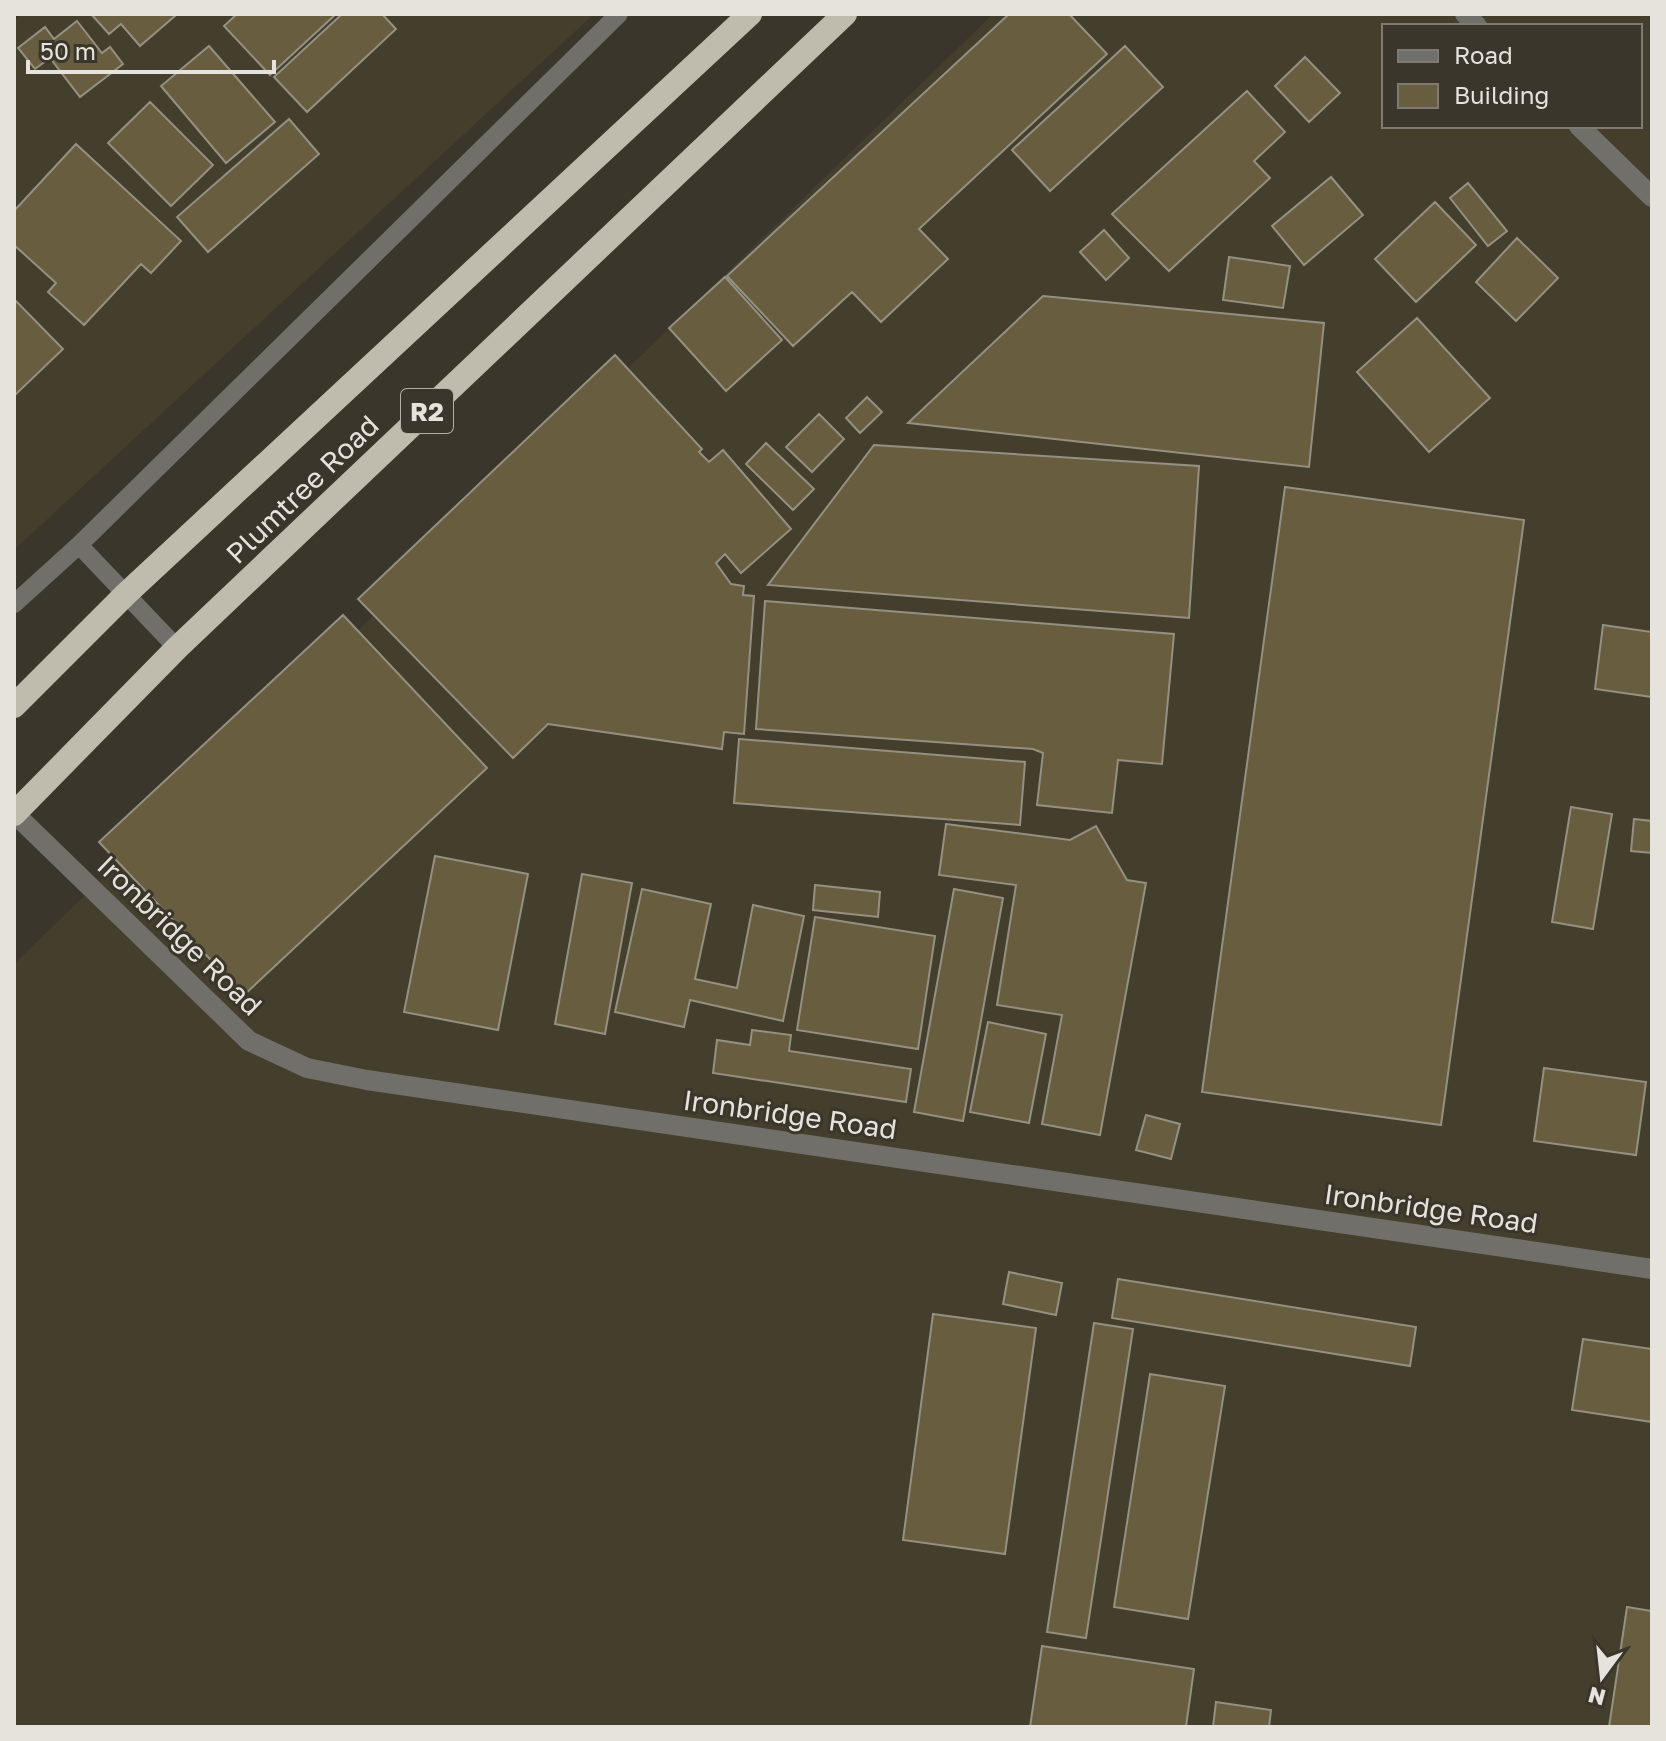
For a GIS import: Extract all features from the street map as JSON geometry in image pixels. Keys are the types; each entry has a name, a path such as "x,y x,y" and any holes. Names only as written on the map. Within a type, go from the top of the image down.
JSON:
{"highway":[{"name":"Plumtree Road","path":"14,706 126,594 750,14"},
{"name":"Plumtree Road","path":"14,813 177,648 845,14"}],"street":[{"path":"1581,128 1652,197"},
{"name":"Ironbridge Road","path":"14,813 249,1041 307,1068 367,1080 1652,1269"}],"lane":[{"path":"14,604 79,545 619,14"},
{"path":"79,545 177,648"}],"shaded area":[{"path":"22,14 594,14 14,550 14,22"},
{"path":"993,14 1652,14 1652,1727 14,1727 14,964"}],"building":[{"path":"91,14 175,16 140,46 121,24 109,34"},
{"path":"237,14 336,14 270,75 224,26"},
{"path":"342,14 382,14 396,29 307,112 274,77"},
{"path":"1009,14 1069,14 1107,54 919,229 948,259 881,322 852,292 793,346 727,276"},
{"path":"77,21 102,53 110,47 123,64 80,97 50,58 35,69 18,48 45,27 54,39"},
{"path":"209,46 275,122 226,163 161,86"},
{"path":"1125,46 1163,87 1050,191 1012,150"},
{"path":"1305,57 1340,93 1309,122 1275,86"},
{"path":"1247,91 1285,132 1254,161 1270,178 1169,271 1112,214"},
{"path":"150,102 213,165 171,206 108,143"},
{"path":"289,119 319,154 208,252 177,217"},
{"path":"76,144 181,241 151,273 141,264 84,325 48,292 56,283 14,245 14,211"},
{"path":"1331,177 1363,215 1304,265 1272,226"},
{"path":"1468,183 1507,231 1488,246 1450,198"},
{"path":"1435,202 1476,245 1416,302 1375,259"},
{"path":"1104,230 1129,258 1106,280 1080,252"},
{"path":"1517,238 1558,278 1516,321 1476,282"},
{"path":"1229,257 1290,266 1283,308 1223,300"},
{"path":"725,277 782,340 726,391 669,328"},
{"path":"1043,296 1324,323 1309,467 908,423"},
{"path":"14,299 63,349 14,396"},
{"path":"1417,318 1490,398 1429,452 1357,372"},
{"path":"615,355 702,449 699,452 709,462 723,450 791,529 741,573 725,554 716,563 731,584 744,586 743,595 754,596 744,734 724,732 722,749 548,724 513,758 358,599"},
{"path":"867,397 882,412 860,433 846,418"},
{"path":"819,414 844,439 812,472 786,447"},
{"path":"766,443 814,489 793,510 746,464"},
{"path":"874,445 1199,466 1189,618 768,585"},
{"path":"1285,487 1524,520 1441,1125 1202,1092"},
{"path":"765,601 1174,634 1162,764 1118,760 1112,813 1037,805 1043,753 1033,749 756,729"},
{"path":"343,615 487,768 244,995 99,842"},
{"path":"1603,625 1652,632 1652,697 1595,689"},
{"path":"739,739 1025,762 1020,825 734,803"},
{"path":"1571,807 1612,814 1593,929 1552,922"},
{"path":"1634,819 1652,821 1652,853 1631,851"},
{"path":"946,824 1070,840 1096,826 1127,880 1146,883 1100,1135 1042,1124 1062,1015 997,1005 1016,885 939,875"},
{"path":"435,856 528,874 498,1030 404,1012"},
{"path":"582,874 632,883 605,1034 555,1024"},
{"path":"815,885 880,892 878,917 813,910"},
{"path":"642,889 711,904 695,979 737,988 753,905 804,916 783,1021 690,1000 684,1027 615,1012"},
{"path":"954,889 1003,898 963,1121 914,1112"},
{"path":"815,917 935,936 918,1049 797,1030"},
{"path":"988,1022 1046,1034 1029,1123 970,1112"},
{"path":"752,1030 791,1035 789,1051 911,1069 906,1102 713,1073 717,1040 750,1045"},
{"path":"1544,1068 1646,1082 1636,1155 1534,1141"},
{"path":"1146,1115 1180,1124 1171,1159 1136,1150"},
{"path":"1009,1272 1062,1283 1056,1315 1003,1304"},
{"path":"1118,1279 1416,1327 1410,1366 1112,1318"},
{"path":"933,1314 1036,1328 1005,1554 903,1540"},
{"path":"1094,1323 1133,1329 1086,1638 1047,1632"},
{"path":"1583,1339 1652,1349 1652,1422 1572,1410"},
{"path":"1150,1374 1225,1386 1188,1619 1114,1607"},
{"path":"1627,1607 1652,1611 1652,1727 1609,1727"},
{"path":"1042,1646 1194,1669 1186,1727 1030,1727"},
{"path":"1216,1702 1271,1710 1269,1727 1213,1727"}]}
